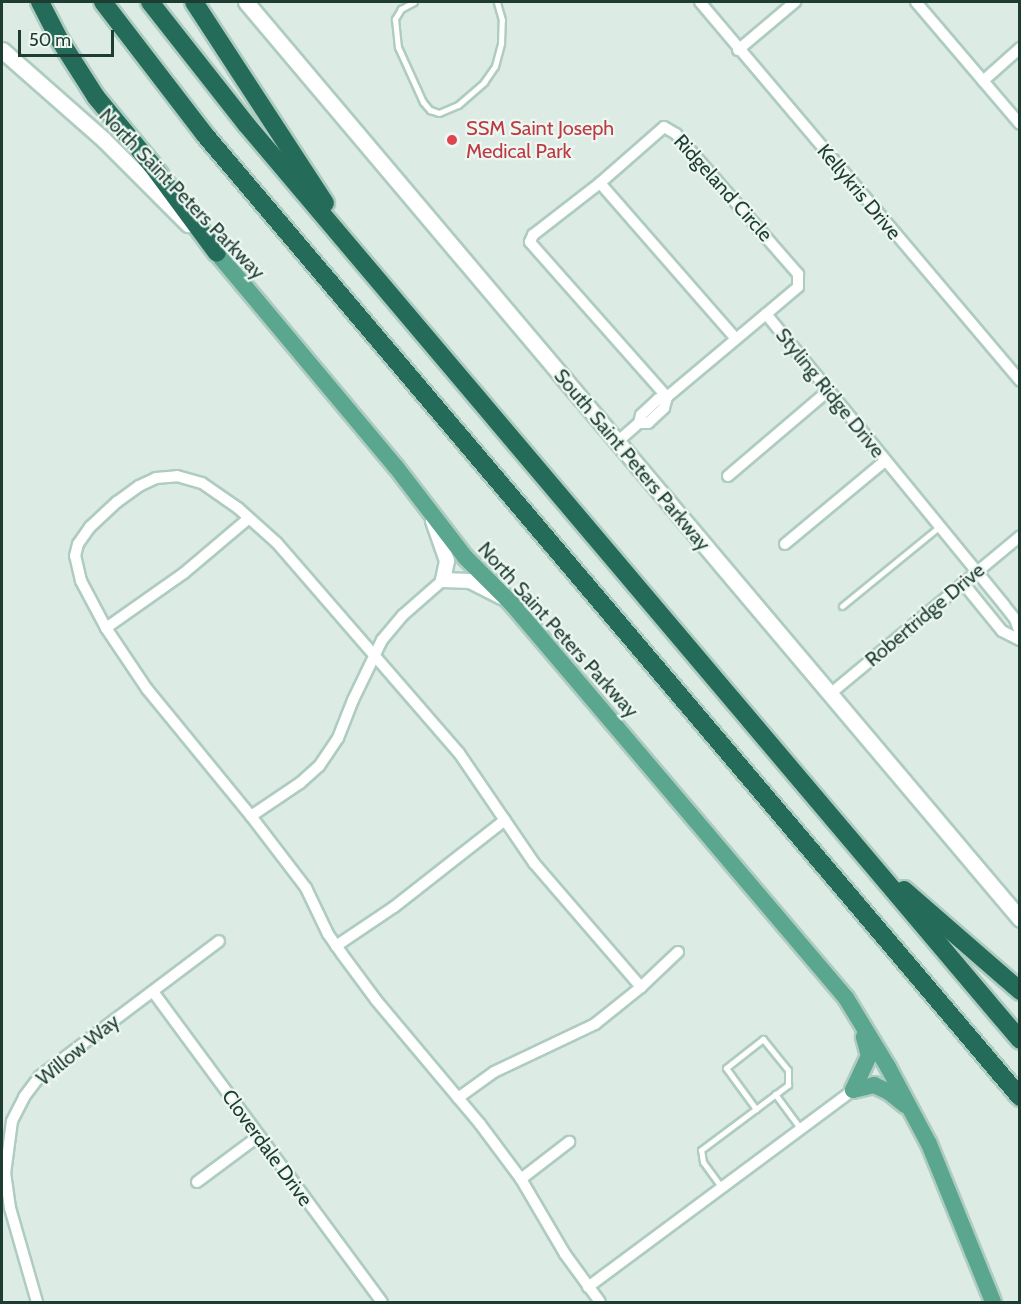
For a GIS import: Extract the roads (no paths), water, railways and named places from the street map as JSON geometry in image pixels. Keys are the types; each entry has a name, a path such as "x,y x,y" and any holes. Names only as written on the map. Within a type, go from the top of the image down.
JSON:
{"highway":[{"path":"40,2 59,39 96,97 152,165 217,253"},
{"path":"103,2 161,80 213,144 1020,1097"},
{"path":"150,2 203,72 1020,1040"},
{"path":"194,2 256,99 292,149 356,254"},
{"path":"870,863 943,922 1020,992"}],"main road":[{"name":"South Saint Peters Parkway","path":"246,2 1020,919"},
{"name":"North Saint Peters Parkway","path":"2,50 104,140 217,253 396,467 432,516 584,687 846,998 916,1118 948,1186 993,1302"},
{"path":"852,1090 865,1069 868,1056 861,1025"},
{"path":"852,1090 874,1085 903,1103 916,1118"}],"street":[{"name":"Kellykris Drive","path":"700,2 738,50 1020,381"},
{"path":"738,50 795,2"},
{"path":"916,2 1020,124"},
{"path":"983,81 1020,48"},
{"name":"Ridgeland Circle","path":"667,397 530,242 533,235 600,183 664,127 671,130 798,274 798,287 766,314"},
{"path":"600,183 735,338"},
{"name":"Styling Ridge Drive","path":"617,442 639,423 641,414 658,399 667,397 766,314 1015,619 1020,633"},
{"path":"728,476 828,391"},
{"path":"785,544 885,461"},
{"path":"600,1302 565,1254 521,1179 458,1098 376,1000 336,946 306,888 251,816 147,689 106,628 81,580 75,556 78,544 90,527 117,502 139,486 156,478 177,476 202,483 249,518 277,543 459,753 534,863 641,987"},
{"path":"251,816 300,783 319,766 338,738 353,700 382,640 403,615 443,580 447,561 432,516"},
{"path":"106,628 184,573 249,518"},
{"name":"Robertridge Drive","path":"830,694 1020,536"},
{"path":"443,580 470,582 503,597"},
{"path":"963,583 1002,631 1020,640"},
{"path":"336,946 394,907 506,820"},
{"name":"Willow Way","path":"37,1302 10,1208 5,1174 12,1121 24,1097 40,1076 154,993 219,941"},
{"path":"458,1098 494,1072 595,1024 641,987 678,952"},
{"name":"Cloverdale Drive","path":"154,993 382,1302"},
{"path":"588,1287 852,1090"},
{"path":"197,1182 259,1136"},
{"path":"521,1179 569,1142"}],"lane":[{"path":"414,2 401,9 395,19 398,47 423,102 430,110 440,113 458,105 484,81 495,66 502,32 502,20 496,2"},
{"path":"842,606 940,526"},
{"path":"722,1188 704,1162 701,1150 756,1109 775,1094 788,1085 790,1079 788,1070 763,1039 726,1068 756,1109"},
{"path":"775,1094 801,1130"}],"place":[{"name":"SSM Saint Joseph Medical Park","path":"452,140"}]}
